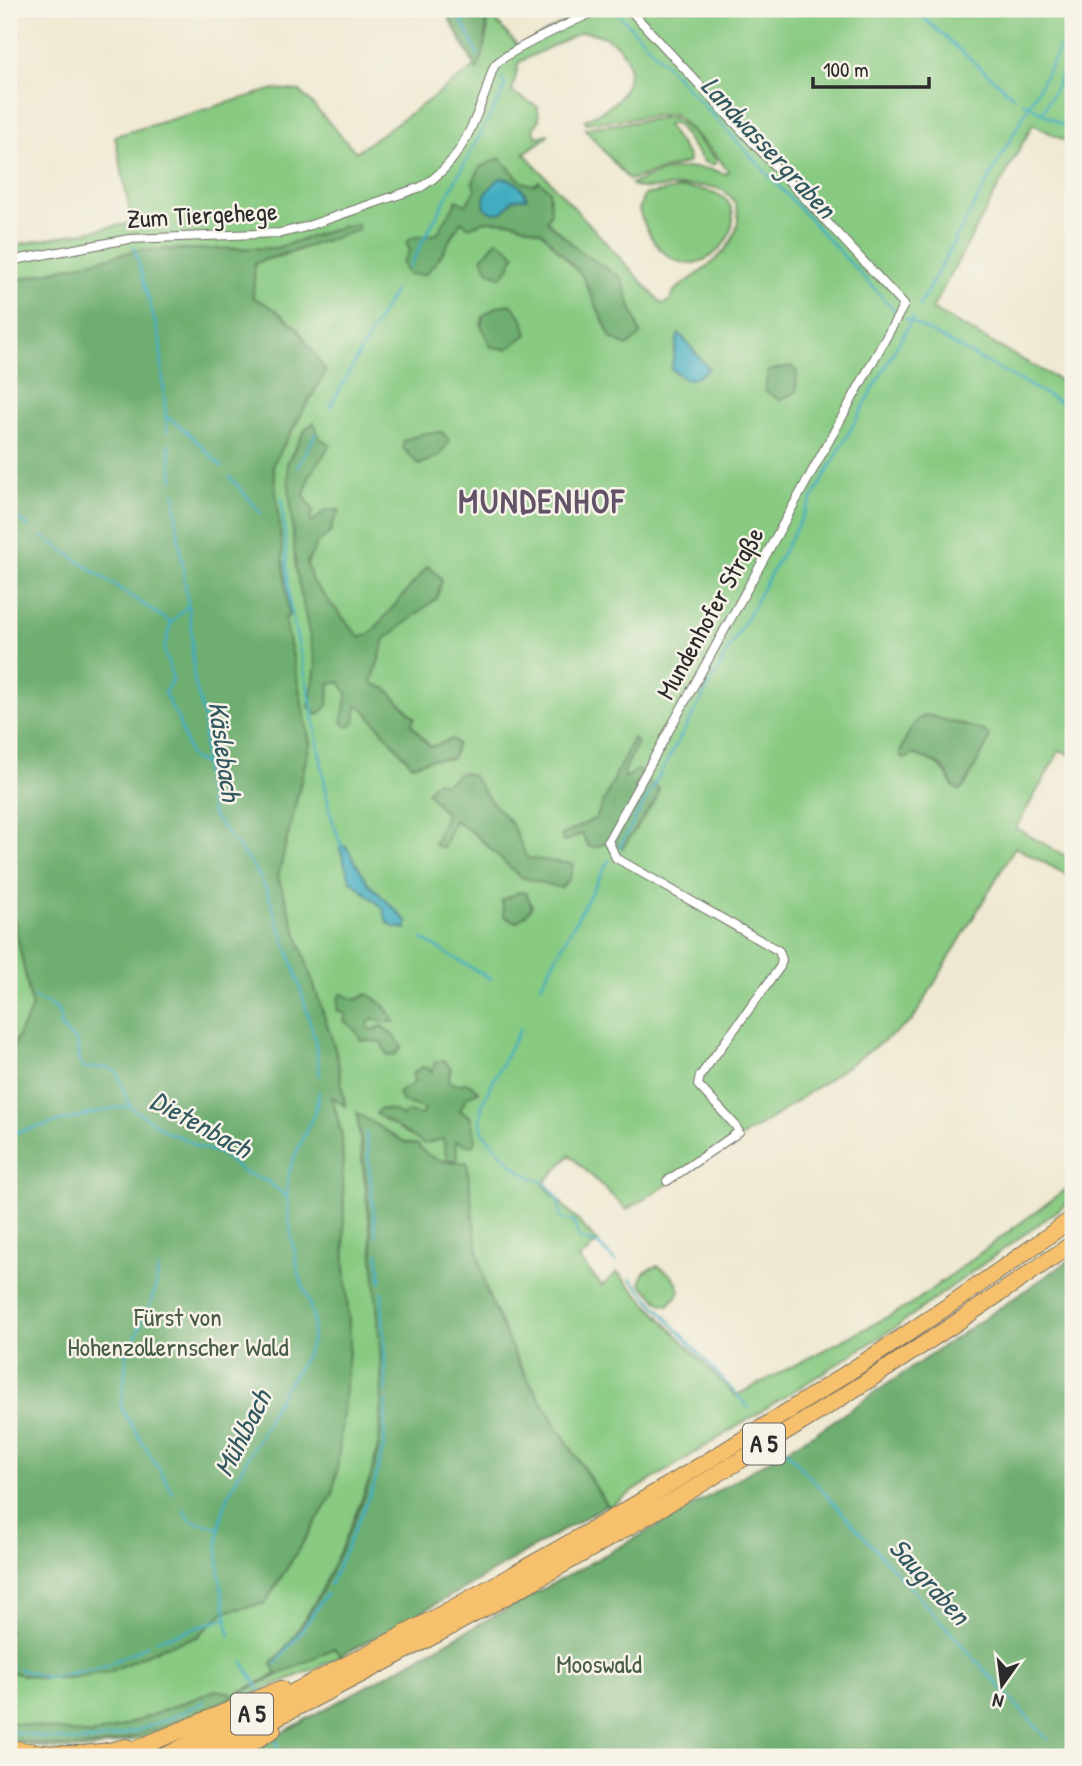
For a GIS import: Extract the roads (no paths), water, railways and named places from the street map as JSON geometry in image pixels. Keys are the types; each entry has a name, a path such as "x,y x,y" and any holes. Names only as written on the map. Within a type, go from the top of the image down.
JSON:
{"highway":[{"name":"A 5","path":"163,1757 340,1669 591,1531 752,1434 888,1347 1073,1217"},
{"name":"A 5","path":"197,1757 327,1693 578,1556 901,1359 1073,1243"},
{"path":"116,1757 152,1740 340,1669"},
{"path":"228,1757 327,1693"},
{"path":"9,1748 61,1755 87,1755 152,1740"}],"street":[{"name":"Zum Tiergehege","path":"9,261 129,239 280,233 325,221 421,187 450,164 461,149 495,66 553,31 600,9"},
{"name":"Mundenhofer Straße","path":"629,9 904,304 608,841 616,859 779,951 782,961 700,1076 698,1085 739,1132 667,1181"}],"water":[{"path":"500,178 509,179 516,184 527,198 513,199 503,212 494,213 486,209 484,200 487,192"},
{"path":"680,334 709,369 686,380 671,369"},
{"path":"341,845 347,848 369,884 408,922 406,929 394,927 387,922 383,908 350,880"}],"waterway":[{"path":"456,9 478,55"},
{"path":"913,9 1014,97"},
{"name":"Landwassergraben","path":"615,10 894,310"},
{"path":"919,306 1073,25"},
{"path":"1042,113 1073,55"},
{"path":"409,267 503,92 505,84 501,79"},
{"path":"1023,102 1073,131"},
{"name":"Käslebach","path":"134,247 160,340 167,431"},
{"path":"330,407 394,291"},
{"path":"619,848 913,317"},
{"name":"Landwassergraben","path":"906,319 1073,409"},
{"path":"165,415 186,431 222,467"},
{"path":"297,468 316,433"},
{"name":"Käslebach","path":"169,444 173,480"},
{"path":"230,477 261,513"},
{"name":"Käslebach","path":"175,492 191,627 194,679 204,719 205,778 212,814 256,870 267,891 296,973 315,1040 320,1076"},
{"path":"282,499 290,606 310,697 330,813 342,848"},
{"path":"9,512 29,527"},
{"path":"43,537 171,623"},
{"name":"Mühlbach","path":"187,606 171,623 164,650 173,679 164,693 178,719 191,758 203,763"},
{"path":"541,985 609,860"},
{"path":"422,939 491,979"},
{"path":"34,997 59,1012 60,1027 77,1042 79,1062 83,1068 109,1068 117,1072 130,1107"},
{"path":"520,1029 482,1105 480,1121 483,1133 520,1171 546,1184 558,1198 561,1218 574,1222 579,1239 598,1244 616,1262"},
{"name":"Mühlbach","path":"230,1636 219,1563 221,1518 236,1479 274,1406 304,1359 313,1331 312,1312 298,1270 293,1243 287,1183 319,1092"},
{"name":"Dietenbach","path":"9,1134 119,1107 130,1107 167,1132 198,1147 219,1153 243,1172 268,1182 287,1197"},
{"path":"366,1133 376,1237"},
{"path":"378,1253 381,1282"},
{"path":"158,1268 150,1305 127,1355 121,1408 173,1492"},
{"name":"Saugraben","path":"631,1279 749,1408"},
{"path":"382,1292 386,1393"},
{"path":"330,1585 374,1485 384,1444 386,1401"},
{"name":"Saugraben","path":"783,1447 1048,1740"},
{"path":"184,1510 191,1521 219,1528"},
{"path":"276,1664 326,1594"},
{"path":"157,1640 227,1618"},
{"path":"19,1669 48,1678 105,1666 148,1645"},
{"name":"Mühlbach","path":"243,1662 260,1691"},
{"path":"9,1731 62,1740 95,1740 143,1728 204,1702"},
{"name":"Mühlbach","path":"275,1735 280,1757"},
{"name":"Saugraben","path":"1057,1749 1061,1757"}],"district":[{"name":"MUNDENHOF","path":"542,501"}],"park label":[{"name":"Fürst von Hohenzollernscher Wald","path":"178,1332"},
{"name":"Mooswald","path":"599,1664"}]}
